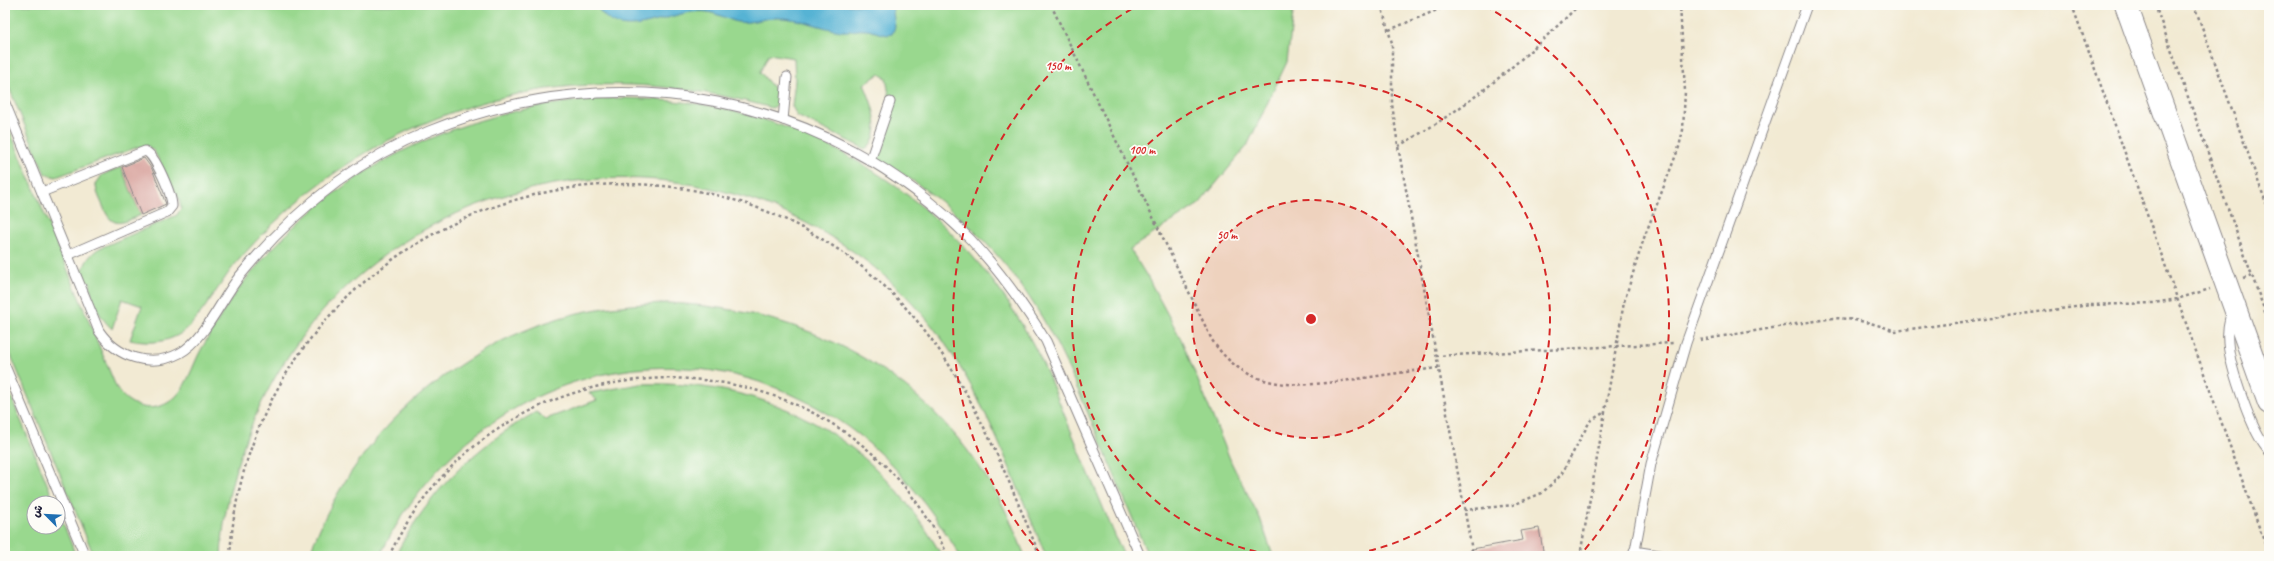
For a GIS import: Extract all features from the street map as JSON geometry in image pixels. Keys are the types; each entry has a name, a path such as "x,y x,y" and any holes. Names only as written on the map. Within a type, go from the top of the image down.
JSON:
{"street":[{"path":"2126,5 2269,403"}],"lane":[{"path":"1665,556 1634,554 1651,464 1686,343 1807,5"},
{"path":"783,120 787,77"},
{"path":"5,103 95,321 105,339 121,352 131,357 161,360 181,352 197,339 223,299 255,257 281,229 321,194 377,156 425,132 455,120 515,103 576,94 608,92 646,93 701,98 783,120 818,134 870,160 913,190 954,223 993,265 1030,315 1046,341 1140,556"},
{"path":"870,160 890,102"},
{"path":"42,192 145,151 153,156 172,206 167,212 68,255"},
{"path":"2234,307 2227,333 2229,351 2250,420 2260,440 2269,451"},
{"path":"5,366 85,556"}],"path":[{"path":"1051,5 1212,340 1231,363 1257,378 1272,383 1304,386 1438,368"},
{"path":"1381,5 1389,30 1393,56 1392,104 1398,146 1473,556"},
{"path":"1389,30 1449,5"},
{"path":"1580,556 1624,302 1633,270 1679,147 1683,130 1685,91 1680,5"},
{"path":"2072,5 2269,555"},
{"path":"2155,5 2269,323"},
{"path":"2194,5 2269,211"},
{"path":"1398,146 1449,116 1490,87 1536,47 1577,6"},
{"path":"230,556 235,512 241,482 261,424 289,370 306,345 346,299 392,259 444,227 472,214 529,195 589,186 620,184 680,189 710,194 761,210 796,225 822,240 872,275 915,318 951,367 988,434 1040,556"},
{"path":"1436,356 1686,343 1834,318 1854,319 1874,323 1895,331 2090,305 2154,303 2177,299 2252,275"},
{"path":"389,556 408,521 441,478 460,459 502,426 550,401 601,384 627,380 681,377 714,380 760,391 791,402 833,424 855,439 895,476 927,518 948,556"},
{"path":"1464,510 1513,505 1542,493 1561,475 1590,421 1605,412"}],"green space":[{"path":"5,5 1294,5 1287,62 1247,146 1199,204 1130,249 1148,278 1181,339 1232,464 1260,518 1273,556 1148,556 1073,378 1042,317 1033,303 1001,260 964,221 922,187 877,158 896,100 889,95 886,78 879,74 864,84 873,108 876,127 875,135 871,143 865,149 797,116 792,106 795,80 794,58 769,54 760,72 781,97 779,104 772,108 724,96 676,89 629,85 583,86 537,91 491,100 445,115 399,135 376,147 354,160 312,190 273,224 254,243 237,262 204,309 190,326 177,336 158,342 144,342 130,340 142,306 122,299 112,329 96,308 90,282 81,279 82,274 88,259 98,249 177,215 181,208 179,199 154,151 147,146 138,147 56,177 45,174 5,78"},
{"path":"619,98 699,104 725,109 772,122 817,140 860,163 900,190 938,221 972,255 1002,293 1028,335 1050,380 1124,556 1046,556 998,441 961,368 938,334 912,302 881,273 805,222 723,191 637,179 552,184 469,208 393,249 327,307 273,381 262,402 244,444 237,466 226,511 221,556 94,556 5,341 5,119 117,389 134,404 147,408 162,406 169,402 185,385 198,355 237,291 274,247 315,209 358,177 405,150 455,129 507,113 562,103"},
{"path":"121,167 141,215 123,222 114,222 106,214 98,195 96,184 102,175"},
{"path":"668,303 718,308 767,318 813,333 856,354 896,380 933,411 966,448 999,498 1025,556 960,556 934,515 904,478 887,460 850,429 830,415 767,384 701,369 636,369 574,382 514,409 461,447 416,496 380,556 309,556 327,513 351,472 380,435 413,401 450,372 490,347 533,327 578,313 600,309"},
{"path":"5,382 52,495 26,495 26,535 66,535 66,530 76,556 5,556"},
{"path":"640,384 689,385 735,393 778,406 817,425 853,449 886,479 916,515 942,556 395,556 422,512 438,492 473,456 492,440 536,412 546,419 597,400 589,393"}],"water":[{"path":"596,5 892,5 895,27 892,34 886,35 866,30 841,31 784,18 737,22 708,12 693,12 678,15 648,24 633,26 619,25 607,18"}],"building":[{"path":"144,158 152,169 166,204 141,215 122,167"},
{"path":"1539,528 1544,556 1473,556 1472,549 1523,540 1521,531"}]}
